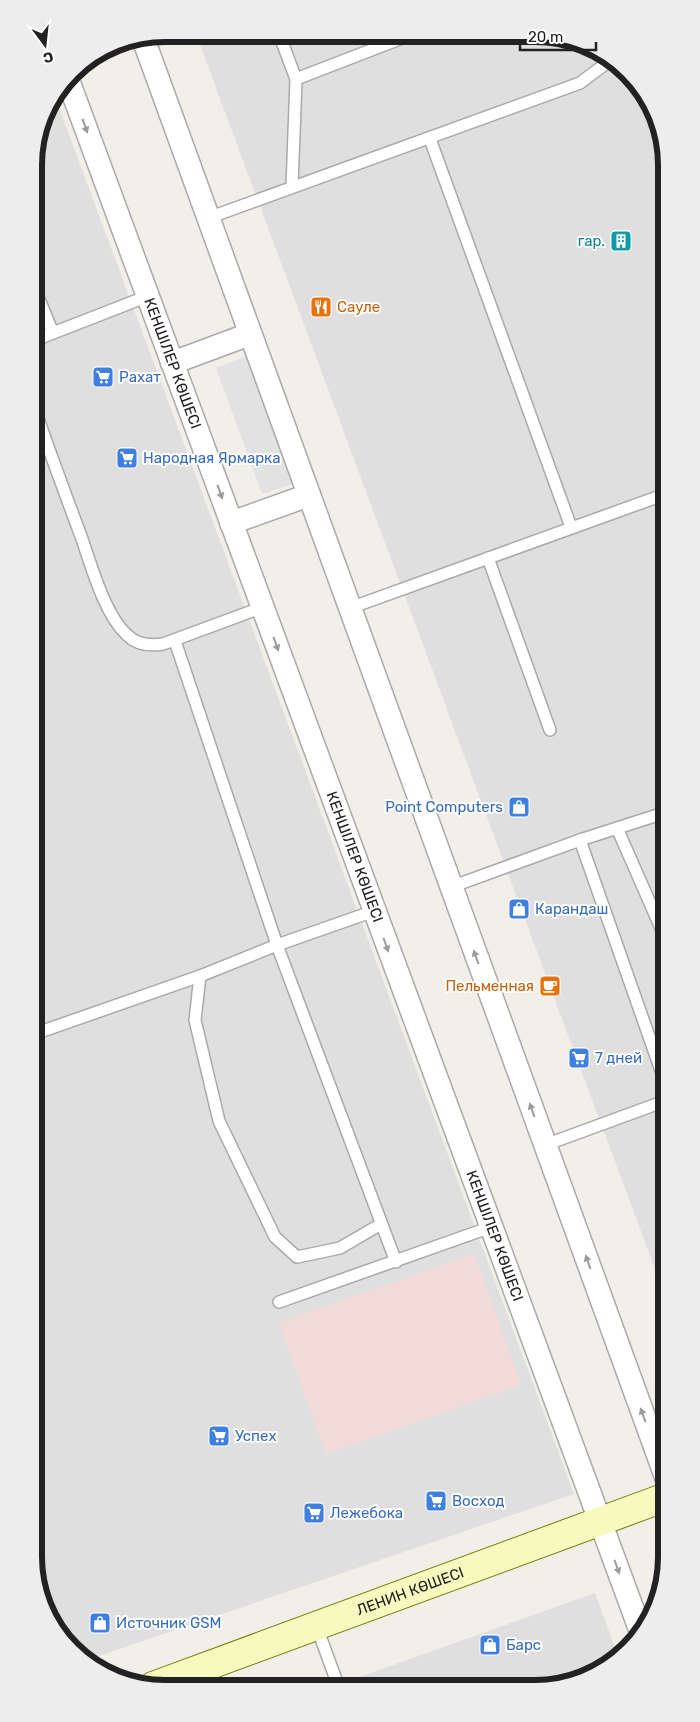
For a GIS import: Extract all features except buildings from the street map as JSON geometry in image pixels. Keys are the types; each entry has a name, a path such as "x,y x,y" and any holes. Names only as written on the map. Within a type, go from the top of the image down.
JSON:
{"main road":[{"name":"ЛЕНИН КӨШЕСІ","path":"169,1680 657,1501"}],"street":[{"path":"144,45 657,1453"},
{"name":"КЕНШІЛЕР КӨШЕСІ","path":"71,88 638,1623"},
{"path":"172,363 250,334"},
{"path":"232,523 309,495"}],"lane":[{"path":"296,79 391,42"},
{"path":"282,43 296,79 292,187"},
{"path":"208,218 580,83 604,65"},
{"path":"430,139 571,528"},
{"path":"43,337 148,296"},
{"path":"43,310 52,334"},
{"path":"43,431 98,583 112,615 127,635 139,644 152,646 176,640 262,607"},
{"path":"350,608 658,497"},
{"path":"488,558 550,730"},
{"path":"176,640 277,945 396,1262"},
{"path":"451,887 580,840 658,815"},
{"path":"617,828 657,920"},
{"path":"580,840 657,1060"},
{"path":"42,1031 200,976 277,945 374,911"},
{"path":"200,976 195,1020 219,1121 276,1237 297,1257 340,1248 381,1224"},
{"path":"545,1145 657,1104"},
{"path":"279,1302 492,1227"},
{"path":"316,1625 336,1680"}],"shaded area":[{"path":"534,42 558,45 582,52 609,68 632,91 648,118 653,134 658,166 657,1275 199,43"},
{"path":"58,105 574,1494 96,1657 68,1631 52,1604 47,1588 42,1556 43,157 49,126"},
{"path":"252,354 298,482 262,494 216,368"},
{"path":"474,1254 521,1385 326,1454 279,1323"},
{"path":"595,1593 616,1649 603,1659 582,1670 566,1675 534,1680 351,1680"}],"place":[{"name":"гар.","path":"621,241"},
{"name":"Сауле","path":"321,307"},
{"name":"Рахат","path":"103,377"},
{"name":"Народная Ярмарка","path":"127,458"},
{"name":"Point Computers","path":"519,807"},
{"name":"Карандаш","path":"519,909"},
{"name":"Пельменная","path":"550,986"},
{"name":"7 дней","path":"579,1058"},
{"name":"Успех","path":"219,1436"},
{"name":"Восход","path":"436,1501"},
{"name":"Лежебока","path":"314,1513"},
{"name":"Источник GSM","path":"100,1623"},
{"name":"Барс","path":"490,1645"}]}
